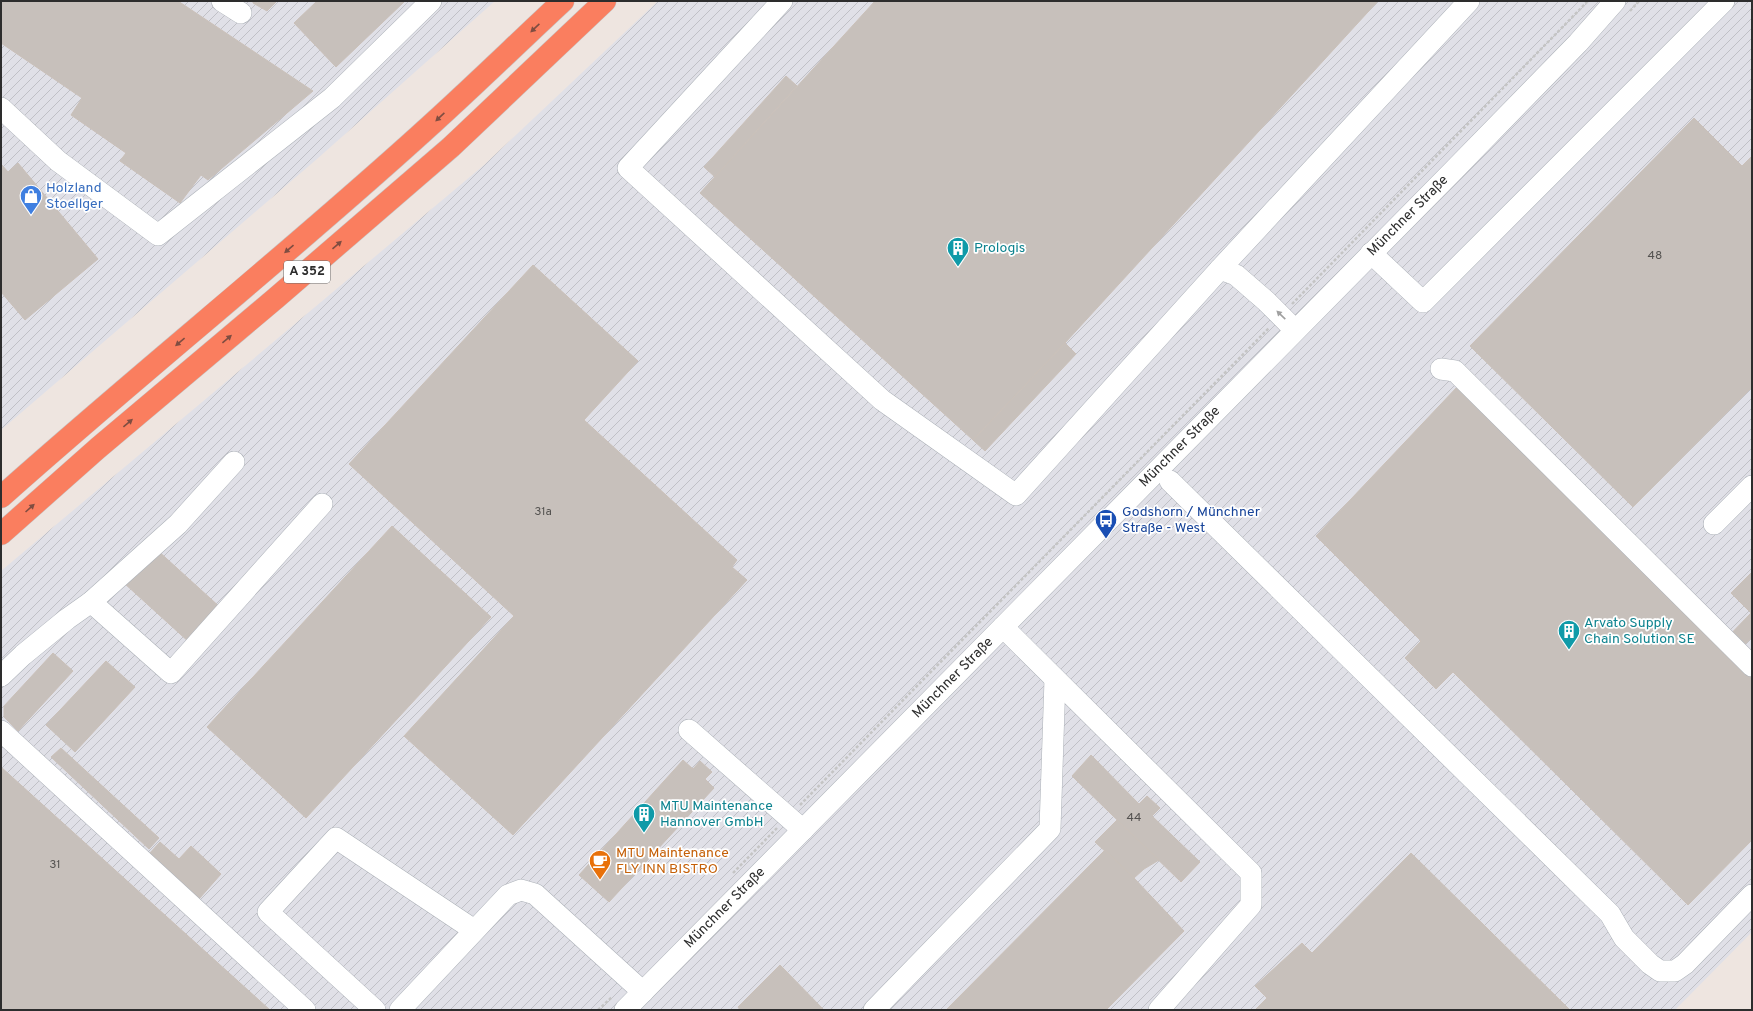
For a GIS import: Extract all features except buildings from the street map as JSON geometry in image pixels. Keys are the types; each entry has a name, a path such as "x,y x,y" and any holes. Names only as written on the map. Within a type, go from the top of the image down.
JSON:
{"highway":[{"name":"A 352","path":"1,497 79,427 258,276 433,123 563,1"},
{"name":"A 352","path":"1,534 98,448 276,298 451,146 605,1"}],"street":[{"path":"222,1 240,13"},
{"path":"1,108 58,161 158,235 332,98 431,1"},
{"path":"782,1 628,168 882,400 1016,495 1220,269 1469,1"},
{"name":"Münchner Straße","path":"625,1010 636,985 796,823 1003,627 1283,328 1371,253 1578,42 1615,1"},
{"path":"1371,253 1422,302 1724,1"},
{"path":"1220,269 1226,285 1283,328"},
{"path":"1441,369 1455,371 1752,666"},
{"path":"1,676 29,650 67,619 91,602 178,524 234,462"},
{"path":"1170,481 1610,914 1624,938 1650,964 1660,971 1675,971 1685,964 1752,895"},
{"path":"1714,524 1752,486"},
{"path":"91,602 171,673 322,504"},
{"path":"1003,627 1250,873 1251,905 1159,1010"},
{"path":"874,1010 1050,829 1055,679"},
{"path":"689,730 796,823"},
{"path":"1,731 305,1010"},
{"path":"375,1010 268,912 336,838 474,930"},
{"path":"400,1010 508,895 521,890 535,894 636,985"}],"path":[{"path":"728,878 796,823 1283,328 1588,1"},
{"path":"598,1010 636,985"}],"shaded area":[{"path":"1,1 495,1 317,159 1,430"},
{"path":"658,1 1752,1 1752,932 1675,1010 1,1010 1,571 484,165"}],"place":[{"name":"Holzland Stoellger","path":"31,216"},
{"name":"Prologis","path":"958,268"},
{"name":"Godshorn / Münchner Straße - West","path":"1106,540"},
{"name":"Arvato Supply Chain Solution SE","path":"1569,650"},
{"name":"MTU Maintenance Hannover GmbH","path":"644,834"},
{"name":"MTU Maintenance FLY INN BISTRO","path":"600,880"}]}
